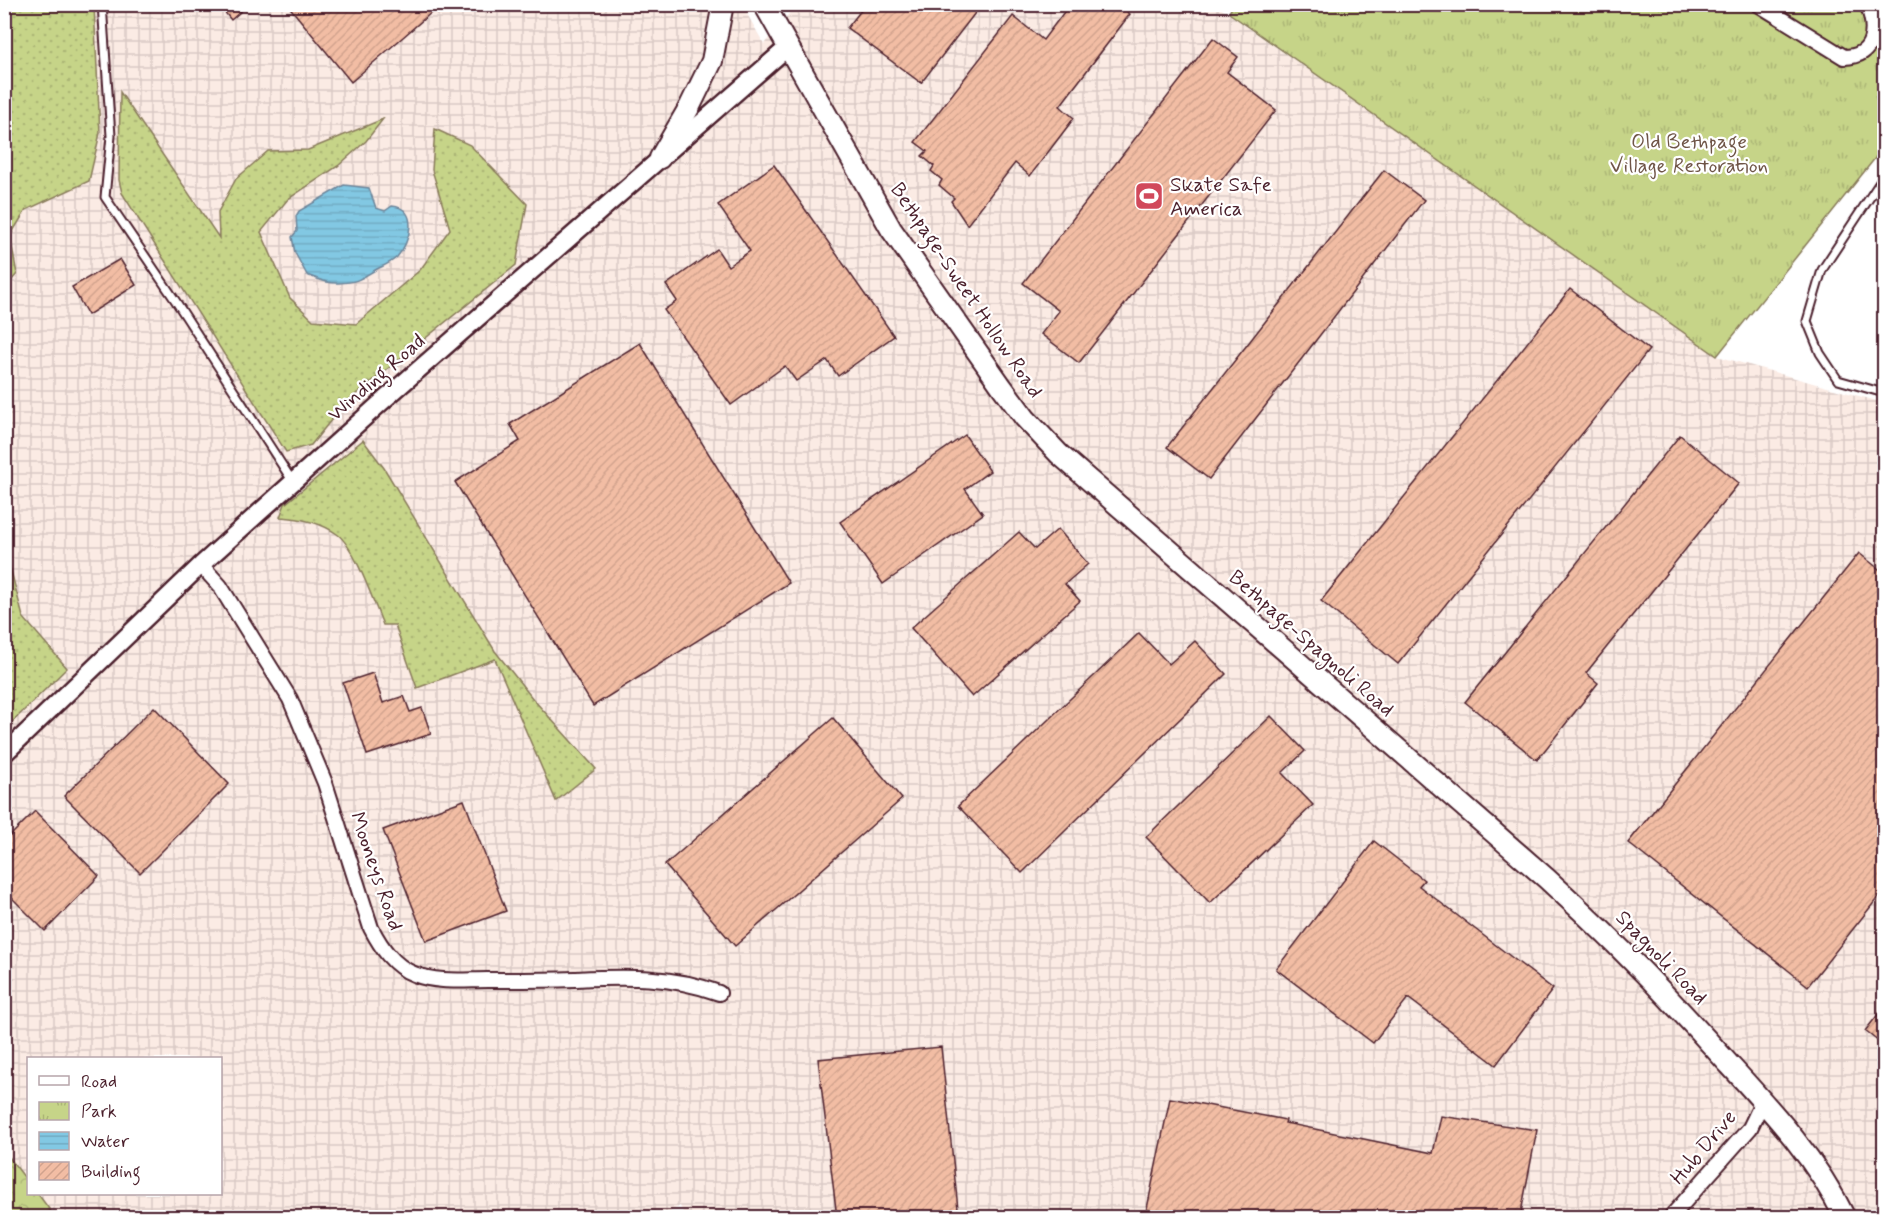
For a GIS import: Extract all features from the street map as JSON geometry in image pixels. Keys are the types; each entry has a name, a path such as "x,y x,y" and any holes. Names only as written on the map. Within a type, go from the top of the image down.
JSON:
{"main road":[{"path":"660,158 690,106 712,61 723,4"},
{"name":"Bethpage-Sweet Hollow Road","path":"765,4 891,229 1025,418 1059,454 1181,561"},
{"name":"Bethpage-Spagnoli Road","path":"1181,561 1410,761"},
{"name":"Spagnoli Road","path":"1410,761 1593,921 1676,1005 1804,1150 1834,1196 1845,1218"}],"street":[{"path":"1758,4 1844,57 1856,57 1865,50 1873,36 1874,21 1867,4"},
{"name":"Winding Road","path":"4,754 201,565 292,482 788,47"},
{"name":"Mooneys Road","path":"201,565 220,586 290,699 326,783 371,928 381,948 394,962 412,974 435,980 642,977 671,980 719,993"},
{"name":"Hub Drive","path":"1670,1218 1750,1128 1763,1101"}],"lane":[{"path":"102,4 111,136 105,197 175,300 292,482"},
{"path":"1884,176 1822,270 1807,321 1820,353 1838,380 1884,393"}],"shaded area":[{"path":"5,5 742,5 764,44 796,5 1216,5 1717,356 1884,403 1884,1217 686,1218 680,1206 659,1218 5,1218"}],"green space":[{"name":"Old Bethpage Village Restoration","path":"1233,4 1884,5 1884,147 1717,356 1229,13"},
{"path":"4,5 94,5 100,133 89,181 26,210 10,236 17,274 5,288"},
{"path":"120,92 219,238 218,212 236,179 268,151 308,150 383,119 366,141 338,166 288,199 261,232 290,298 313,320 356,324 420,270 450,229 432,170 435,129 470,145 527,204 516,265 344,404 311,445 286,452 122,193 119,180"},
{"path":"363,440 384,468 495,651 533,699 596,769 556,801 495,659 417,688 395,625 383,625 363,576 344,541 331,530 317,524 280,517 285,504"},
{"path":"5,548 23,617 67,668 5,729"},
{"path":"5,1152 27,1181 27,1195 39,1195 55,1217 6,1217 4,1215"}],"water":[{"path":"344,185 369,188 376,208 385,211 392,206 401,208 409,219 409,235 402,251 392,261 356,281 331,283 307,275 295,253 292,237 297,231 296,216 299,211"}],"building":[{"path":"218,4 249,4 231,20"},
{"path":"287,4 425,4 432,12 351,82"},
{"path":"866,4 982,4 921,83 847,28"},
{"path":"1070,4 1118,4 1130,14 1060,106 1074,118 1030,176 1015,163 967,225 951,201 954,198 939,185 942,180 931,171 934,166 922,156 927,151 915,142 1013,16 1043,40"},
{"name":"Skate Safe America","path":"1213,38 1238,57 1227,72 1276,110 1079,363 1041,334 1059,311 1023,283"},
{"path":"774,165 894,336 838,376 827,360 796,381 785,366 731,405 664,310 677,301 666,285 717,249 728,266 750,251 718,205"},
{"path":"1384,170 1424,200 1209,479 1167,447"},
{"path":"120,259 136,285 88,315 72,287"},
{"path":"1570,289 1649,350 1398,664 1321,601"},
{"path":"640,343 789,583 593,706 455,482 520,441 510,424"},
{"path":"965,435 990,471 965,489 983,514 883,584 840,522"},
{"path":"1680,435 1739,483 1586,673 1598,683 1537,760 1465,702"},
{"path":"1058,529 1088,564 1065,584 1080,601 972,697 911,628 1019,532 1035,549"},
{"path":"1859,553 1884,573 1884,890 1808,986 1628,843"},
{"path":"1139,633 1169,664 1195,641 1226,674 1022,873 958,806"},
{"path":"373,673 383,703 404,696 410,712 422,708 431,734 367,755 343,683"},
{"path":"154,707 229,784 140,873 64,796"},
{"path":"1271,716 1305,751 1282,773 1313,805 1210,903 1146,837"},
{"path":"833,718 902,799 735,946 665,865"},
{"path":"464,800 506,911 426,941 383,830"},
{"path":"35,811 99,876 45,931 4,890 4,842"},
{"path":"1374,841 1424,880 1419,886 1553,989 1496,1065 1408,998 1373,1043 1276,969"},
{"path":"1884,1007 1884,1046 1865,1031"},
{"path":"941,1047 959,1218 837,1218 818,1059"},
{"path":"1170,1098 1286,1120 1285,1123 1433,1153 1441,1116 1537,1130 1520,1218 1145,1218"}],"place":[{"name":"Skate Safe America","path":"1149,196"}]}
